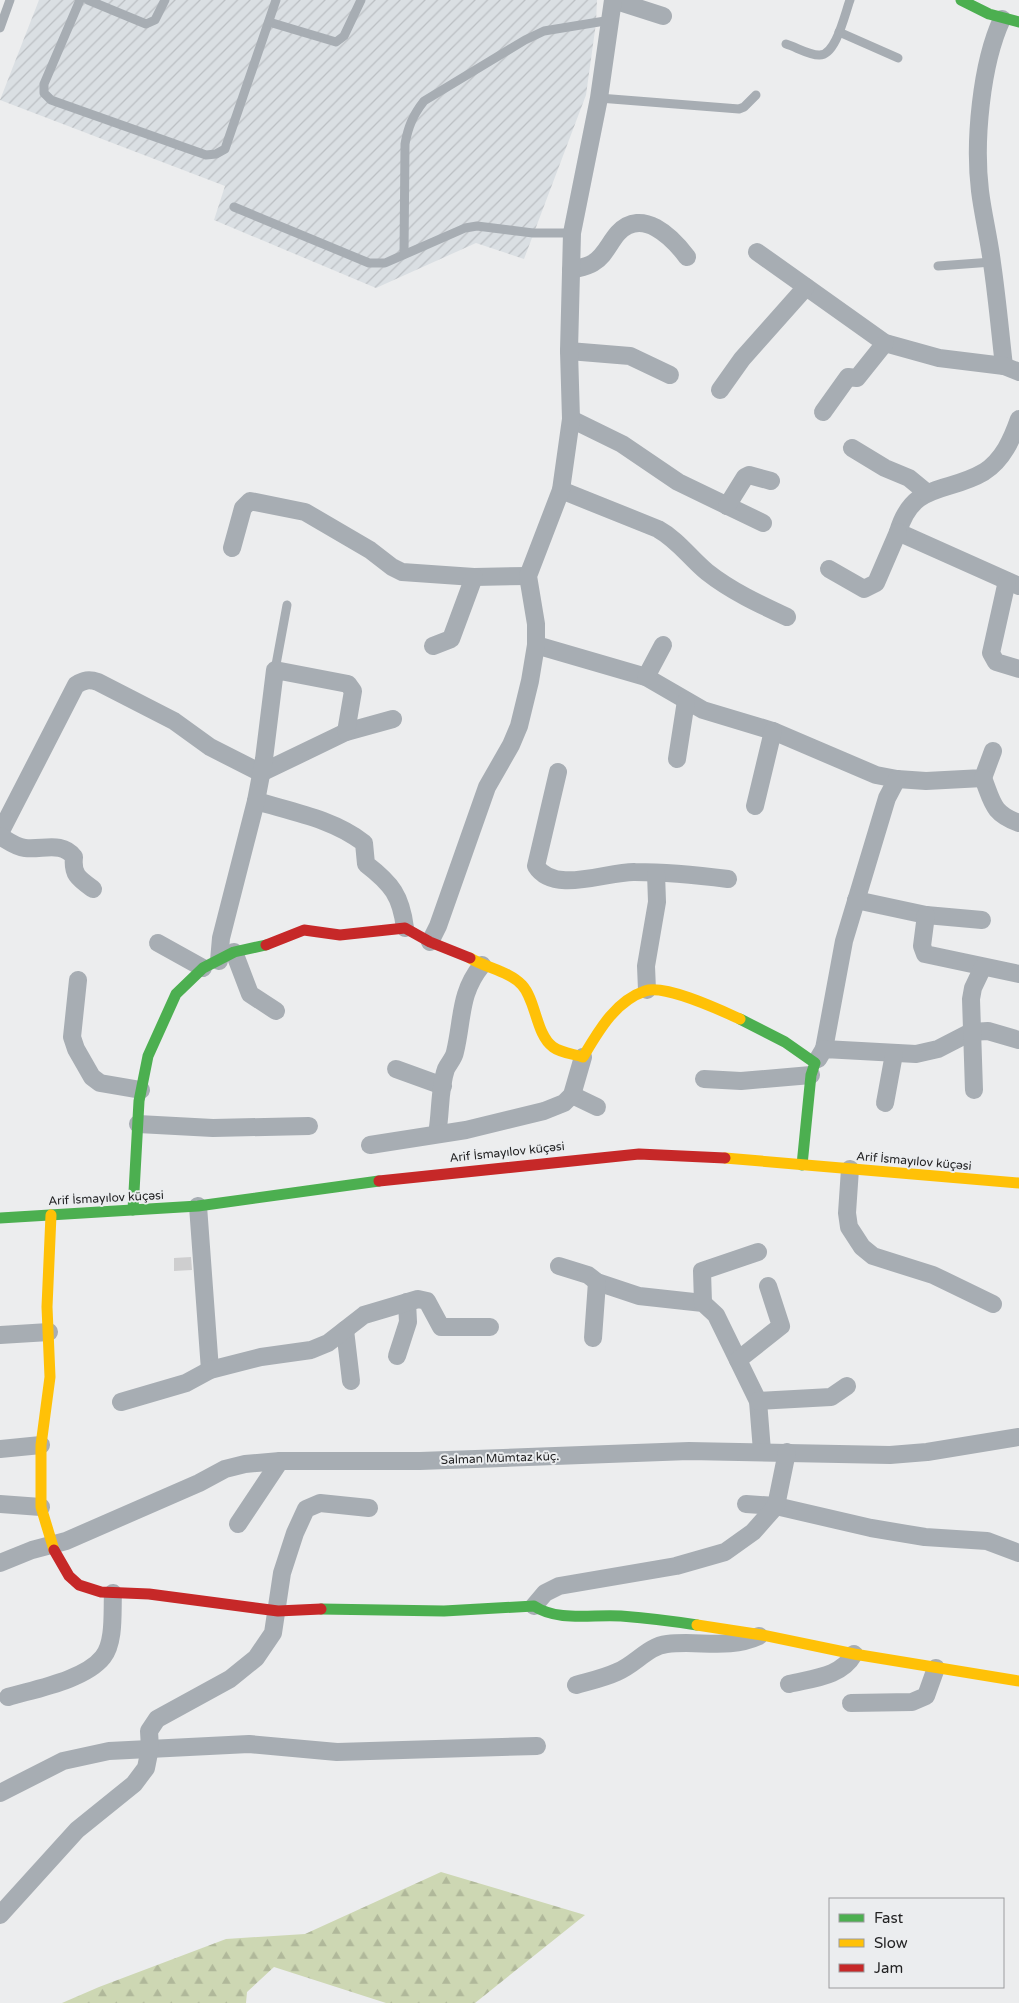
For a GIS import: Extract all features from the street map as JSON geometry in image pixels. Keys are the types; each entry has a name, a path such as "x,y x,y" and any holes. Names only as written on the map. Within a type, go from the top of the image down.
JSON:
{"street":[{"path":"430,942 438,926 487,786 511,745 519,726 536,645 536,624 528,576 561,490 572,419 570,351 572,233 599,98 613,0 663,16"},
{"path":"757,252 885,343 939,358 1012,369 980,190 978,144 986,71 992,40 1011,20 961,0"},
{"path":"571,270 594,263 618,233 635,223 648,224 661,229 676,242 686,257"},
{"path":"720,390 742,359 806,287"},
{"path":"824,412 848,377 857,378 885,343"},
{"path":"570,351 630,356 670,375"},
{"path":"572,419 622,444 678,482 764,523"},
{"path":"829,569 864,589 870,588 876,583 910,506 926,492 984,472 998,460 1010,444 1019,419"},
{"path":"852,448 885,468 919,484 926,492"},
{"path":"727,506 745,477 749,474 771,481"},
{"path":"561,490 664,532 706,571 744,597 787,617"},
{"path":"232,548 243,508 250,501 305,512 370,550 392,567 402,572 474,577 528,576"},
{"path":"898,532 1013,584 991,653 996,662 1019,669"},
{"path":"433,646 451,639 474,577"},
{"path":"536,645 646,677 703,710 772,731 876,774 897,779 926,781 983,778"},
{"path":"646,677 663,645"},
{"path":"219,960 221,938 256,801 275,670 348,684 353,692 346,732"},
{"path":"93,890 76,877 73,868 74,857 69,850 60,847 27,848 18,846 0,835 76,685 82,681 91,680 174,721 210,747 261,773"},
{"path":"677,759 686,701"},
{"path":"261,773 346,732 393,719"},
{"path":"755,806 772,731"},
{"path":"993,751 983,778 998,812 1002,817 1019,823"},
{"path":"558,772 536,866 542,874 553,878 587,880 634,872 728,880"},
{"path":"802,1165 817,1062 840,958 887,798 897,779"},
{"path":"256,801 330,822 352,833 364,842 366,864 388,880 398,898 405,928"},
{"path":"648,990 646,966 657,902 656,873"},
{"path":"856,900 926,915 982,920"},
{"path":"926,915 922,946 925,954 1019,974"},
{"path":"133,1210 141,1090 148,1056 176,994 219,960 270,944 304,930 340,935 405,928 430,942 516,978 524,987 547,1041 554,1048 583,1057"},
{"path":"158,943 219,960 250,994 276,1011"},
{"path":"437,1134 446,1069 455,1053 464,996 471,978 482,965"},
{"path":"974,1090 971,999 973,988 983,967"},
{"path":"78,980 72,1036 80,1056 92,1077 100,1083 141,1090"},
{"path":"370,1145 466,1130 544,1111 564,1102 572,1095 583,1057 601,1026 622,1004 648,990 663,991 719,1009 776,1036 817,1062"},
{"path":"704,1079 741,1081 817,1062 894,1054 916,1054 938,1049 971,1032 988,1031 1019,1040"},
{"path":"884,1103 894,1054"},
{"path":"396,1069 443,1086"},
{"path":"572,1095 597,1107"},
{"path":"138,1124 213,1128 309,1126"},
{"name":"Arif İsmayılov küçəsi","path":"0,1218 198,1206 407,1177 639,1154 678,1154 1019,1184"},
{"path":"850,1169 847,1213 849,1227 862,1247 873,1256 933,1276 993,1304"},
{"path":"198,1206 210,1370"},
{"path":"51,1215 47,1307 50,1377 41,1445 41,1507 51,1545 69,1576 80,1585 101,1592 222,1602 278,1611 351,1608 444,1611 534,1606 543,1612 556,1615 619,1616 762,1635 854,1654 1019,1681"},
{"path":"703,1303 702,1271 758,1252"},
{"path":"559,1266 588,1274 597,1282 639,1296 703,1303 716,1314 758,1401 762,1451"},
{"path":"594,1338 597,1282"},
{"path":"738,1360 781,1326 768,1286"},
{"path":"121,1402 186,1383 210,1370 261,1357 311,1350 328,1343 364,1314 418,1299 427,1301 440,1327 490,1327"},
{"path":"397,1356 408,1322 407,1302"},
{"path":"345,1330 351,1381"},
{"path":"0,1335 49,1332"},
{"path":"758,1401 832,1397 847,1386"},
{"name":"Salman Mümtaz küç.","path":"0,1563 66,1541 225,1469 245,1464 280,1461 357,1463 689,1451 890,1455 928,1452 1019,1437"},
{"path":"0,1449 41,1445"},
{"path":"534,1606 545,1593 559,1586 676,1566 725,1552 753,1532 776,1506 787,1452"},
{"path":"238,1524 280,1461"},
{"path":"3,1909 77,1830 134,1784 146,1768 150,1748 149,1731 158,1719 230,1679 256,1658 273,1633 278,1611 282,1573 295,1533 306,1509 320,1503 369,1508"},
{"path":"0,1504 41,1507"},
{"path":"746,1504 776,1506 871,1528 925,1537 987,1541 1019,1553"},
{"path":"8,1697 83,1673 104,1657 110,1640 113,1593"},
{"path":"576,1686 618,1672 651,1649 667,1644 732,1645 762,1635"},
{"path":"789,1684 834,1673 848,1664 854,1654"},
{"path":"851,1703 912,1702 926,1696 936,1668"},
{"path":"0,1793 63,1761 109,1750 249,1744 337,1752 537,1746"}],"lane":[{"path":"0,28 10,0"},
{"path":"80,0 44,84 44,93 51,100 206,155 216,154 225,149 276,0"},
{"path":"88,0 146,24 154,20 165,0"},
{"path":"269,22 336,42 344,36 361,0"},
{"path":"786,44 819,55 826,54 830,51 839,32 850,0"},
{"path":"404,254 405,144 408,128 414,113 424,101 538,34 611,20"},
{"path":"839,32 898,58"},
{"path":"599,98 739,109 744,107 756,95"},
{"path":"234,207 369,263 384,263 465,228 477,226 533,233 572,233"},
{"path":"938,266 992,262"},
{"path":"275,670 287,605"}],"shaded area":[{"path":"39,0 597,0 596,23 586,95 524,259 476,243 376,288 214,220 225,186 0,100"}],"green space":[{"path":"441,1872 585,1915 475,2003 386,2003 274,1967 247,1992 246,2003 62,2003 226,1939 305,1934"}],"building":[{"path":"191,1257 192,1270 174,1271 174,1258"}],"traffic: fast":[{"path":"961,0 989,14 1019,22"},
{"path":"133,1210 139,1101 148,1056 176,994 203,968 234,952 266,945"},
{"path":"740,1019 785,1042 815,1063 811,1075 802,1165"},
{"path":"0,1218 198,1206 379,1181"},
{"path":"321,1609 444,1611 534,1606 543,1611 565,1616 621,1616 697,1625"}],"traffic: slow":[{"path":"470,958 517,980 527,991 539,1026 547,1042 560,1051 583,1057 608,1018 625,1002 645,991 654,990 679,994 740,1019"},
{"path":"725,1158 1019,1183"},
{"path":"51,1215 47,1307 50,1377 41,1445 41,1507 54,1550"},
{"path":"697,1625 762,1635 854,1654 1019,1681"}],"traffic: jam":[{"path":"266,945 304,930 340,935 405,928 430,942 470,958"},
{"path":"379,1181 639,1154 725,1158"},
{"path":"54,1550 69,1576 79,1585 101,1592 149,1594 278,1611 321,1609"}]}
